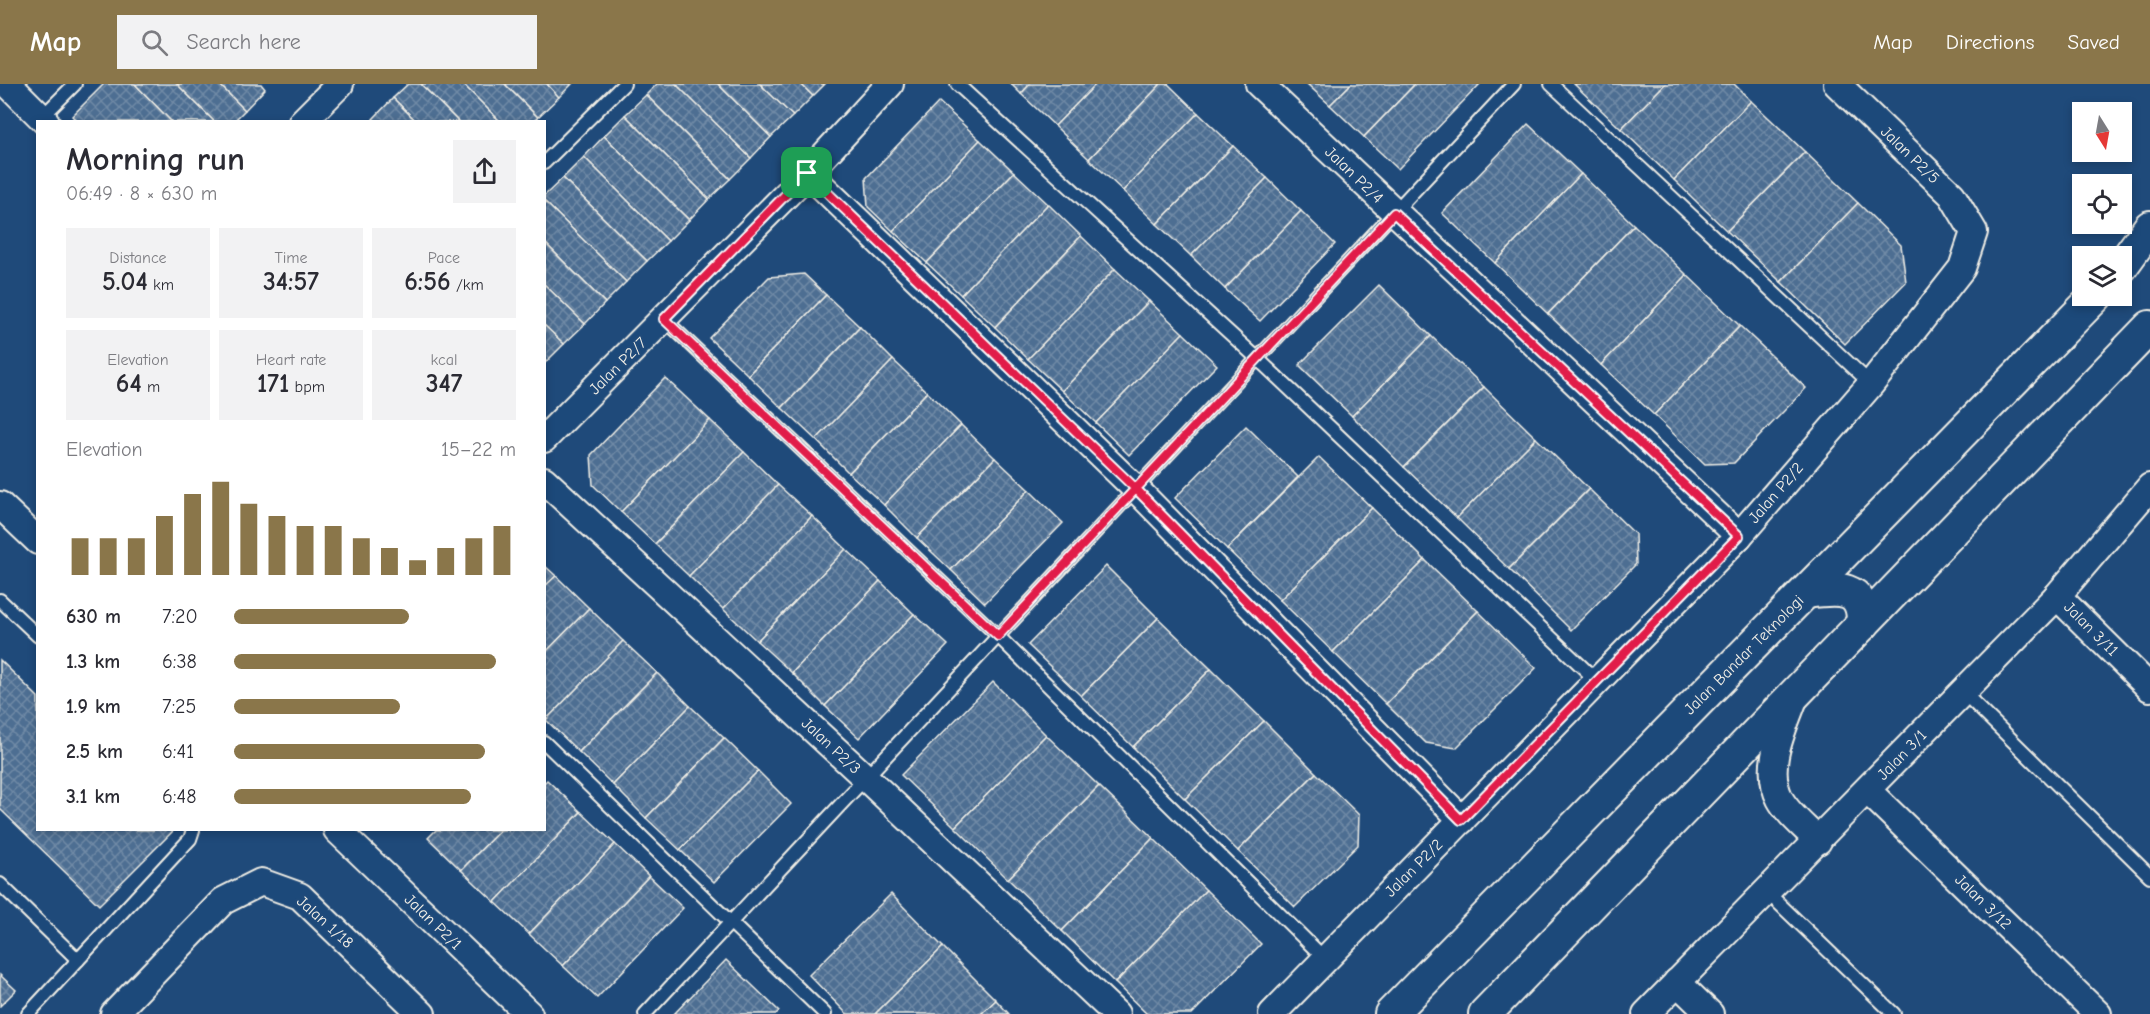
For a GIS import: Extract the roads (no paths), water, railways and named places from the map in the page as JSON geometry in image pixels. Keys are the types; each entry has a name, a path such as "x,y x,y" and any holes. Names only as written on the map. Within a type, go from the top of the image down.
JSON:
{"street":[{"path":"8,84 44,119"},
{"path":"304,120 340,84"},
{"name":"Jalan P2/7","path":"546,438 807,173 890,84"},
{"name":"Jalan P2/4","path":"1259,84 1739,536"},
{"name":"Jalan P2/5","path":"1837,84 1953,195 1974,232"},
{"path":"807,173 1136,489 1461,820"},
{"path":"2132,252 2150,227"},
{"name":"Jalan P2/2","path":"1272,1014 1739,536 1870,384 1962,268 1974,232"},
{"name":"Jalan Bandar Teknologi","path":"1391,1014 2086,306"},
{"path":"1485,1014 2150,327"},
{"name":"Jalan P2/3","path":"546,482 866,778 1116,1014"},
{"name":"Jalan 3/1","path":"1646,1014 2057,596 2148,493"},
{"path":"0,505 36,539"},
{"path":"1806,592 1845,590 1856,596 1864,607 1863,624"},
{"name":"Jalan 3/11","path":"2057,596 2150,688"},
{"path":"1796,693 1776,753 1772,778 1781,801 1818,841"},
{"name":"Jalan 3/12","path":"1868,790 2098,1014"},
{"name":"Jalan P2/1","path":"338,831 529,1014"},
{"name":"Jalan 1/18","path":"114,1014 223,900 261,882 300,896 422,1014"},
{"path":"1677,982 1710,1014"}],"lane":[{"path":"44,119 75,84"},
{"path":"546,161 624,84"},
{"path":"957,84 1258,359 1597,681"},
{"path":"645,1014 1514,84"},
{"path":"1551,84 1870,384"},
{"path":"664,319 998,636 1324,959"},
{"path":"0,600 36,634"},
{"path":"1963,692 2150,876"},
{"path":"546,744 825,1014"},
{"path":"28,1014 190,839 193,831"},
{"path":"0,884 78,960"},
{"path":"1767,892 1894,1014"}]}
